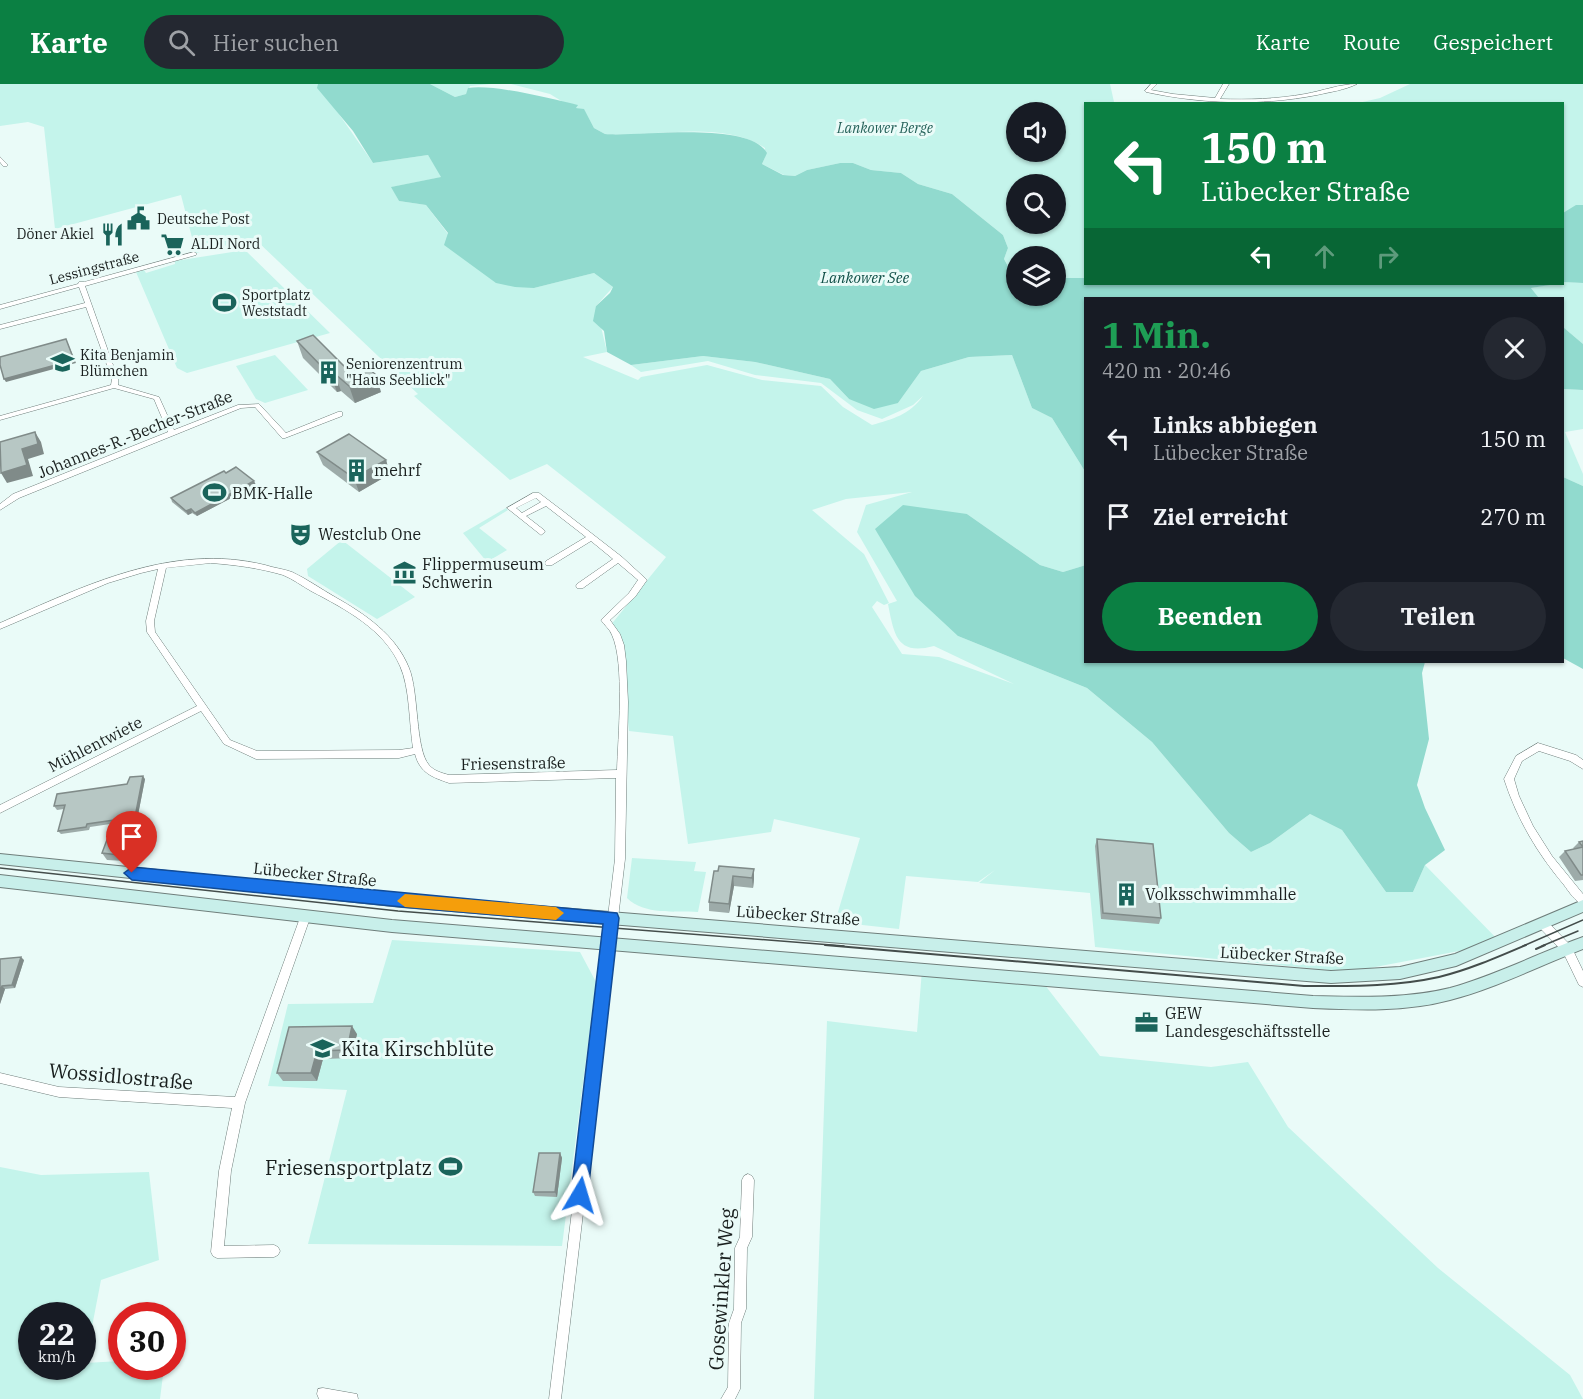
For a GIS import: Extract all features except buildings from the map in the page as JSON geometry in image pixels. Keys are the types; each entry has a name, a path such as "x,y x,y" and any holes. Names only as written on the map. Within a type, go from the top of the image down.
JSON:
{"street":[{"path":"1154,84 1148,91 1180,97 1217,99 1288,97 1354,84"},
{"path":"1217,99 1226,84"},
{"path":"0,159 5,165"},
{"name":"Lessingstraße","path":"1,305 194,254"},
{"path":"81,283 115,379 114,386"},
{"name":"Lessingstraße","path":"0,327 88,304"},
{"path":"0,418 114,386 157,398 172,434"},
{"name":"Johannes-R.-Becher-Straße","path":"0,507 16,496 249,405 257,405 285,436 340,414"},
{"path":"541,532 512,508 536,495 643,580 632,595 605,620 617,636 621,659 620,859 555,1399"},
{"path":"549,563 590,538"},
{"path":"580,586 619,559"},
{"name":"Friesenstraße","path":"0,626 117,575 163,565 216,560 273,569 288,574 375,626 395,649 411,686 423,765 434,775 449,779 621,774"},
{"path":"163,565 150,621 151,632 227,742 256,755 399,754 419,750"},
{"name":"Mühlentwiete","path":"0,808 202,707"},
{"path":"1583,765 1573,758 1538,747 1519,759 1509,779 1513,796 1551,866 1583,901"},
{"name":"Lübecker Straße","path":"0,859 402,901 1330,977 1369,977 1428,968 1501,943 1583,906"},
{"path":"0,881 392,926 1221,996 1371,1004 1408,1002 1449,994 1583,943"},
{"path":"274,1251 217,1252 225,1171 239,1103 306,915"},
{"path":"1542,923 1567,949 1583,982"},
{"name":"Wossidlostraße","path":"0,1077 60,1092 239,1103"},
{"name":"Gosewinkler Weg","path":"727,1399 734,1389 735,1323 740,1309 741,1248 746,1237 748,1180"},
{"path":"323,1394 352,1399"}],"green space":[{"path":"0,84 318,84 373,163 428,155 442,177 392,187 399,201 426,205 448,234 534,288 594,273 613,287 596,306 607,352 583,357 638,380 641,377 707,365 762,380 821,386 843,407 872,425 906,412 923,396 913,405 882,419 857,410 821,383 755,375 708,361 641,372 631,365 703,356 755,362 830,379 849,399 898,403 921,371 969,357 1012,355 1032,408 1052,418 1084,470 1084,566 1063,572 1040,565 967,514 958,636 1087,688 1152,742 1229,833 1251,852 1270,843 1310,814 1342,830 1386,892 1413,892 1425,865 1501,943 1349,972 1095,947 1090,893 979,883 995,870 978,882 906,876 899,929 835,922 860,838 774,819 771,832 688,844 673,736 629,731 620,649 610,626 666,557 547,464 510,480 414,396 418,394 258,242 258,237 196,253 181,195 55,229 44,127 28,122 0,126","holes":["912,492 866,505 857,532 897,601 888,604 895,634 899,640 912,648 934,646 1014,684 939,657 902,654 872,607 877,601 884,605 889,603 864,554 812,510 846,499"]},
{"path":"430,84 491,84 470,86 466,94 455,97"},
{"name":"Lankower Berge","path":"511,84 1110,84 1114,102 1084,102 1084,278 1066,278 1066,246 1007,246 1003,235 952,194 918,184 901,173 871,170 853,163 840,163 807,170 795,176 784,175 762,164 765,148 748,139 708,132 605,134 594,128 584,110 576,108 577,105 563,102 550,94"},
{"path":"1410,84 1583,84 1583,205 1564,213 1564,102 1363,102 1380,98"},
{"name":"Sportplatz Weststadt","path":"245,250 330,333 187,373 177,368 136,272 144,270 146,273 175,264 175,261"},
{"path":"1564,282 1583,283 1583,344 1564,328 1564,297 1538,297 1531,288 1564,285"},
{"path":"275,355 308,390 265,403 256,399 236,366"},
{"path":"1564,389 1583,390 1583,429 1565,432 1583,474 1583,486 1564,477"},
{"path":"506,508 508,510 479,528 507,550 487,562 463,533"},
{"path":"342,540 415,597 377,619 308,576 307,569"},
{"path":"632,858 696,862 694,871 706,872 698,912 651,910 627,898"},
{"name":"Friesensportplatz","path":"392,940 580,952 596,982 562,1246 308,1244 347,1090 268,1086 288,1004 373,1003"},
{"path":"922,970 1041,980 1100,1056 1211,1067 1248,1062 1288,1127 1438,1268 1570,1375 1583,1399 814,1399 827,1021 917,1032"},
{"path":"0,1167 41,1175 149,1172 159,1260 101,1280 96,1306 96,1302 18,1302 18,1380 96,1380 96,1362 108,1362 108,1380 162,1380 160,1399 0,1399"}],"water":[{"name":"Lankower See","path":"318,84 430,84 455,97 466,94 468,88 508,90 578,105 576,108 584,109 594,128 605,134 692,132 738,137 756,143 767,153 762,164 783,175 795,176 807,170 840,163 853,163 871,170 901,173 918,184 952,194 1003,235 1007,246 1004,259 1006,263 1006,306 1066,306 1066,278 1084,278 1084,285 1550,285 1531,288 1538,297 1084,297 1084,470 1052,418 1032,408 1012,355 969,357 921,371 898,403 874,409 849,399 830,379 755,362 703,356 631,365 607,352 604,331 593,321 596,306 613,287 594,273 534,288 496,283 444,245 448,233 426,205 399,201 391,187 441,177 428,155 373,163 353,131 317,88"},
{"path":"1576,205 1583,205 1583,283 1564,282 1564,212"},
{"path":"1564,328 1583,344 1583,390 1564,389"},
{"path":"1564,477 1583,486 1583,669 1564,659"},
{"path":"903,505 967,514 1040,565 1063,572 1084,566 1084,663 1425,663 1422,673 1429,739 1417,785 1445,850 1425,865 1413,892 1386,892 1342,830 1310,814 1270,843 1251,852 1229,833 1152,742 1087,688 958,636 915,596 875,529"}],"tram line":[{"path":"0,868 398,911 844,946"},
{"path":"1523,946 1583,920"},
{"path":"1542,946 1578,931"},
{"path":"825,945 1304,986 1388,984 1439,977 1494,959 1526,945"},
{"path":"1536,949 1545,945"}],"slow traffic":[{"path":"405,901 556,913"}],"place":[{"name":"Deutsche Post","path":"139,219"},
{"name":"Döner Akiel","path":"112,234"},
{"name":"ALDI Nord","path":"173,244"},
{"name":"Sportplatz Weststadt","path":"224,303"},
{"name":"Kita Benjamin Blümchen","path":"62,363"},
{"name":"Seniorenzentrum \"Haus Seeblick\"","path":"328,372"},
{"name":"mehrf","path":"356,470"},
{"name":"BMK-Halle","path":"214,493"},
{"name":"Westclub One","path":"300,534"},
{"name":"Flippermuseum Schwerin","path":"404,573"},
{"name":"Volksschwimmhalle","path":"1127,894"},
{"name":"GEW Landesgeschäftsstelle","path":"1147,1022"},
{"name":"Kita Kirschblüte","path":"323,1048"},
{"name":"Friesensportplatz","path":"450,1167"}],"route":[{"path":"132,873 402,901 612,918 580,1195"}]}
